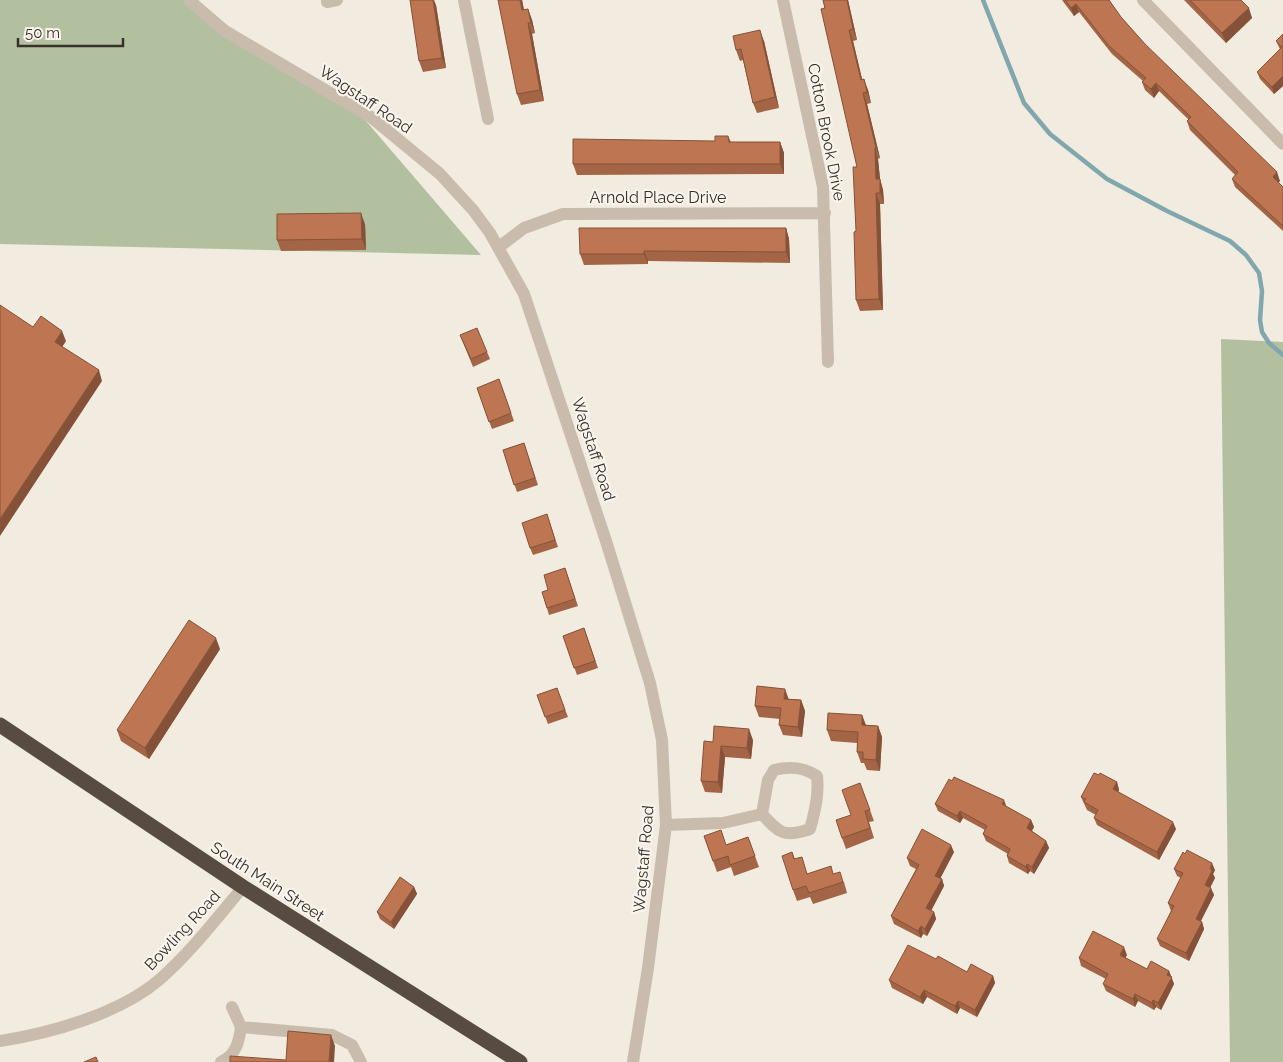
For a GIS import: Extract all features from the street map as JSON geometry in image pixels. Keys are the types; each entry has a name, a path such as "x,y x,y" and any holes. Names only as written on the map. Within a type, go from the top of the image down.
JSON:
{"highway":[{"name":"South Main Street","path":"0,725 243,886 520,1062"}],"street":[{"name":"Wagstaff Road","path":"189,0 225,31 371,118 440,174 473,210 499,247 524,294 541,341 650,683 662,740 666,825 633,1062"},
{"path":"327,0 327,2 336,0"},
{"path":"464,0 488,119"},
{"name":"Cotton Brook Drive","path":"784,0 818,157 825,213 828,362"},
{"path":"1143,0 1282,140"},
{"name":"Arnold Place Drive","path":"499,247 524,228 563,214 825,213"},
{"path":"785,767 806,769 817,776 818,788 810,829 794,834 778,831 762,814 768,780 774,770 785,767"},
{"path":"666,825 723,823 762,814"},
{"name":"Bowling Road","path":"0,1041 22,1038 75,1023 130,998 158,980 204,933 243,886"},
{"path":"221,1062 229,1058 238,1044 241,1027 232,1007"},
{"path":"241,1027 332,1036 352,1045 361,1062"}],"green space":[{"path":"0,0 190,0 366,121 481,255 0,244"},
{"path":"1221,339 1283,342 1283,1062 1230,1062"}],"building":[{"path":"410,0 433,0 442,58 419,61"},
{"path":"498,0 520,0 522,10 528,9 531,23 528,23 540,90 517,94"},
{"path":"823,0 847,0 853,29 849,30 861,80 864,79 867,92 863,93 876,148 876,179 880,179 880,193 876,193 879,299 856,300 854,232 856,231 853,167 857,167 821,9 825,8"},
{"path":"1065,0 1109,0 1145,44 1277,172 1273,177 1283,187 1283,226 1232,179 1238,172 1187,121 1191,117 1156,83 1151,89 1142,82 1146,78 1109,46 1076,4 1071,8"},
{"path":"1190,0 1241,0 1249,8 1222,33"},
{"path":"760,30 775,97 753,103 741,49 736,50 733,36"},
{"path":"1283,34 1283,76 1272,87 1257,72 1282,47 1276,41"},
{"path":"715,136 728,136 729,142 780,142 780,164 573,164 573,139 715,141"},
{"path":"361,213 362,239 277,240 277,214"},
{"path":"579,228 786,228 786,252 644,251 644,254 580,254"},
{"path":"0,305 33,327 41,316 62,331 55,342 99,370 0,519"},
{"path":"477,328 487,352 471,359 460,335"},
{"path":"499,379 511,413 489,422 477,388"},
{"path":"524,443 535,478 514,485 503,450"},
{"path":"547,514 555,540 530,548 522,523"},
{"path":"565,568 575,599 547,608 542,592 548,590 544,575"},
{"path":"189,620 216,638 145,748 117,730"},
{"path":"584,628 595,661 574,668 563,636"},
{"path":"757,686 785,689 784,699 801,700 798,727 779,725 781,708 755,706"},
{"path":"557,688 565,710 545,717 537,695"},
{"path":"828,713 862,715 862,725 878,726 876,760 863,759 863,752 857,752 858,732 827,730"},
{"path":"714,726 749,729 747,748 721,746 718,782 701,781 704,741 713,742"},
{"path":"1094,773 1099,775 1100,773 1117,782 1113,789 1173,822 1157,852 1094,818 1098,810 1084,802 1086,799 1081,797"},
{"path":"954,777 1004,800 1002,804 1031,820 1027,828 1046,841 1032,867 1027,864 1026,867 1007,856 1010,849 983,834 987,826 960,811 957,816 935,804 949,779 952,781"},
{"path":"860,783 870,810 865,811 870,828 842,838 836,820 851,815 842,790"},
{"path":"922,829 951,845 935,876 942,879 926,908 934,912 925,929 921,926 918,931 891,916 919,865 907,858"},
{"path":"721,830 726,845 748,837 755,856 730,865 728,856 713,861 704,836"},
{"path":"1187,850 1212,863 1210,868 1212,871 1205,885 1211,888 1196,919 1202,922 1186,953 1157,939 1174,906 1168,903 1183,873 1174,869 1183,852 1185,854"},
{"path":"792,852 794,859 802,857 807,874 831,866 833,874 840,872 843,882 809,893 806,886 793,890 782,856"},
{"path":"400,877 414,887 391,922 377,912"},
{"path":"1093,931 1124,947 1120,955 1147,969 1151,961 1169,971 1167,975 1172,977 1158,1003 1153,1000 1152,1003 1135,994 1133,999 1103,984 1108,974 1079,958"},
{"path":"908,945 936,959 938,956 967,972 971,964 993,976 975,1010 958,1001 955,1006 924,990 920,997 889,980"},
{"path":"288,1031 331,1035 329,1062 230,1062 230,1056 286,1060"},
{"path":"96,1057 98,1062 84,1062"}],"waterway":[{"path":"983,0 1024,103 1050,134 1107,179 1167,211 1230,241 1246,255 1259,273 1262,291 1260,320 1262,332 1269,343 1283,355"}]}
